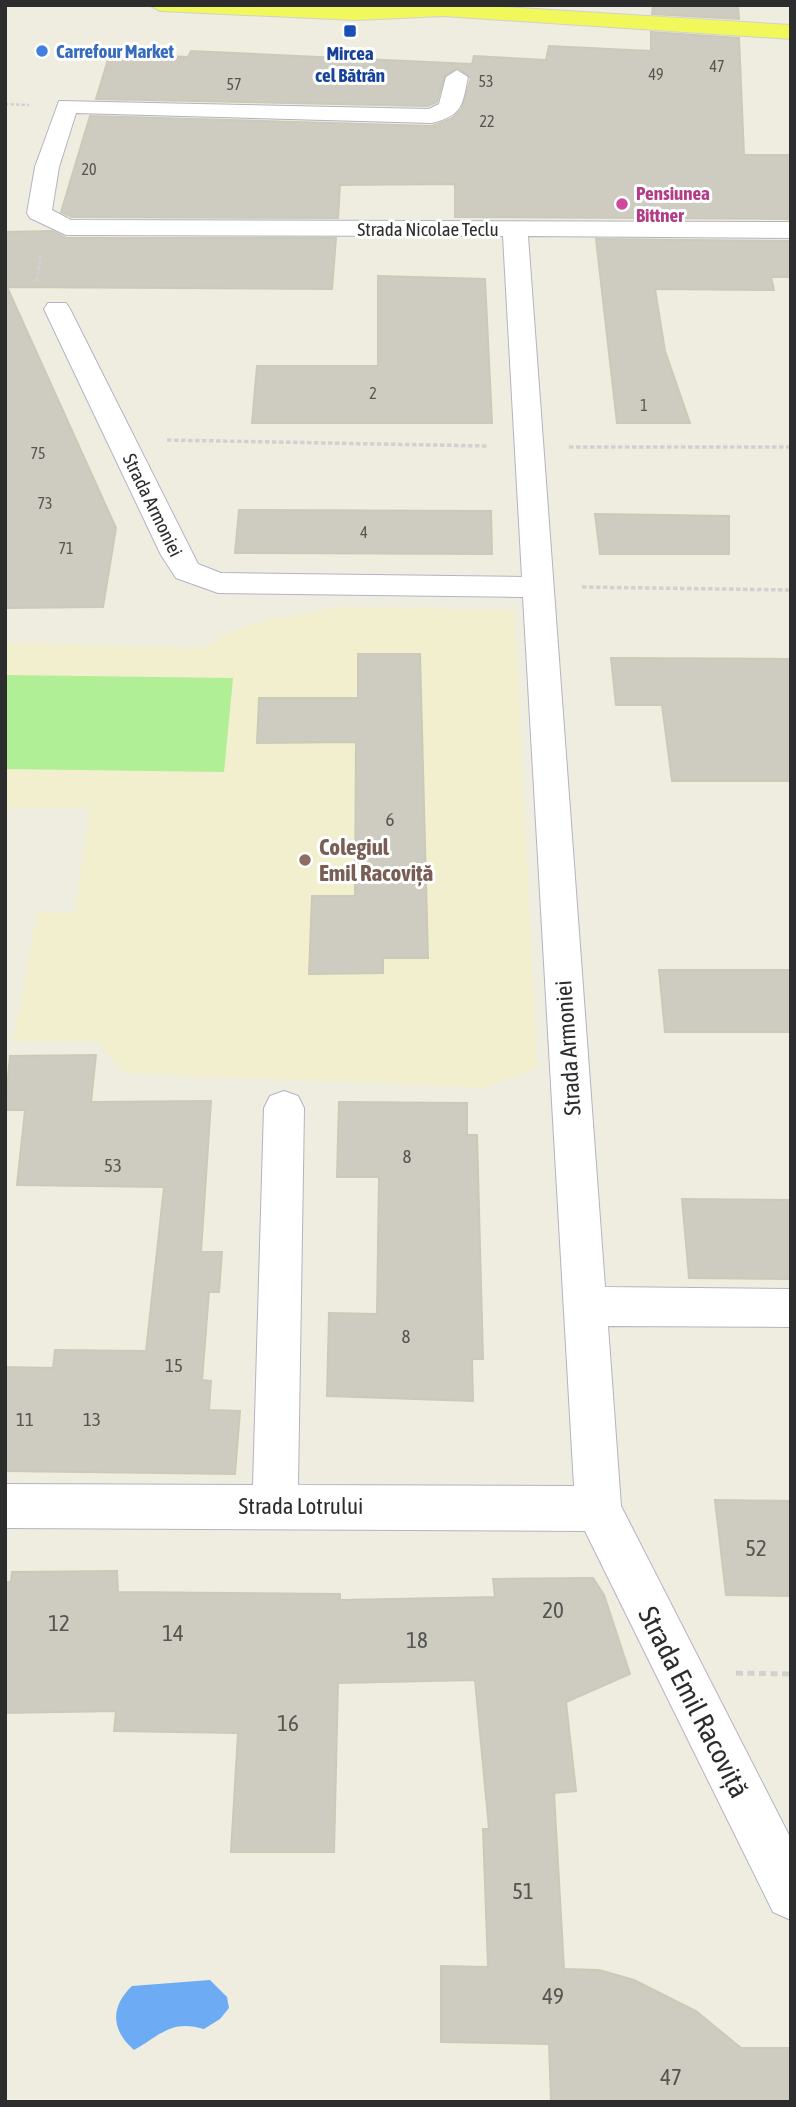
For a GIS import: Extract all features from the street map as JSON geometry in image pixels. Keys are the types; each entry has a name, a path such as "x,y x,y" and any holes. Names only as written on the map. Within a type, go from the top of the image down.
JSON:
{"main road":[{"path":"160,5 356,14 478,9 791,32"},
{"path":"420,5 443,10"}],"street":[{"path":"66,227 39,213 47,167 67,106 432,116 450,108 457,77"},
{"name":"Strada Nicolae Teclu","path":"66,227 791,230"},
{"name":"Strada Armoniei","path":"515,229 598,1509"},
{"name":"Strada Armoniei","path":"57,309 176,555 187,571 218,583 538,587"},
{"path":"275,1506 284,1108"},
{"path":"585,1306 791,1308"},
{"name":"Strada Lotrului","path":"5,1506 598,1509"},
{"name":"Strada Emil Racoviță","path":"598,1509 791,1894"}],"path":[{"path":"57,309 38,293 36,274 40,253 66,227"},
{"path":"120,440 529,447 791,447"},
{"path":"538,587 791,590"}],"shaded area":[{"name":"Colegiul Emil Racoviță","path":"337,607 515,610 537,1068 483,1088 124,1073 98,1042 13,1041 37,912 75,912 90,808 5,808 5,642 201,648 246,625"}],"green space":[{"path":"5,675 233,678 224,772 5,769"}],"water":[{"path":"210,1980 227,1997 229,2008 220,2019 204,2029 193,2026 174,2027 134,2050 121,2035 117,2026 117,2010 132,1986"}],"building":[{"path":"653,5 738,5 739,19 652,14"},
{"path":"651,32 739,38 744,155 791,155 791,219 455,217 455,184 340,185 338,218 72,217 61,212 90,116 432,126 451,119 461,110 471,78 458,68 445,75 437,102 428,106 96,99 110,53 188,57 191,51 472,64 474,56 546,60 549,46 651,51"},
{"path":"52,231 66,238 336,238 332,289 7,287 116,528 103,607 5,608 5,232"},
{"path":"596,239 791,241 791,277 771,277 774,290 655,289 665,351 690,423 617,423"},
{"path":"378,276 485,279 492,423 252,423 257,366 378,366"},
{"path":"239,510 491,511 492,554 235,553"},
{"path":"595,514 729,516 729,554 600,554"},
{"name":"Colegiul Emil Racoviță","path":"358,654 420,654 428,958 383,958 383,973 309,974 312,896 355,896 356,742 257,743 259,698 358,698"},
{"path":"611,658 791,659 791,781 672,781 662,705 616,705"},
{"path":"659,970 791,970 791,1032 665,1032"},
{"path":"96,1055 91,1102 211,1101 201,1252 222,1252 219,1292 209,1292 202,1380 211,1381 209,1410 240,1411 235,1474 5,1471 5,1367 53,1368 55,1350 146,1351 164,1187 17,1185 25,1110 5,1110 10,1056"},
{"path":"339,1102 467,1103 467,1135 477,1135 483,1359 472,1359 473,1401 327,1396 329,1313 377,1314 379,1177 337,1177"},
{"path":"682,1199 791,1200 791,1279 689,1278"},
{"path":"715,1500 791,1501 791,1596 726,1595"},
{"path":"117,1571 118,1592 340,1594 340,1600 495,1597 493,1579 593,1578 604,1595 630,1674 566,1702 576,1791 554,1793 564,1969 599,1970 634,1980 696,2011 741,2048 791,2048 791,2102 551,2102 549,2044 441,2042 441,1966 488,1967 483,1829 489,1829 475,1680 338,1683 334,1852 231,1852 238,1733 114,1731 116,1711 5,1713 5,1582 11,1582 12,1572"}],"place":[{"name":"Mircea cel Bătrân","path":"350,31"},
{"name":"Carrefour Market","path":"42,51"},
{"name":"Pensiunea Bittner","path":"622,204"},
{"name":"Colegiul Emil Racoviță","path":"305,860"}]}
